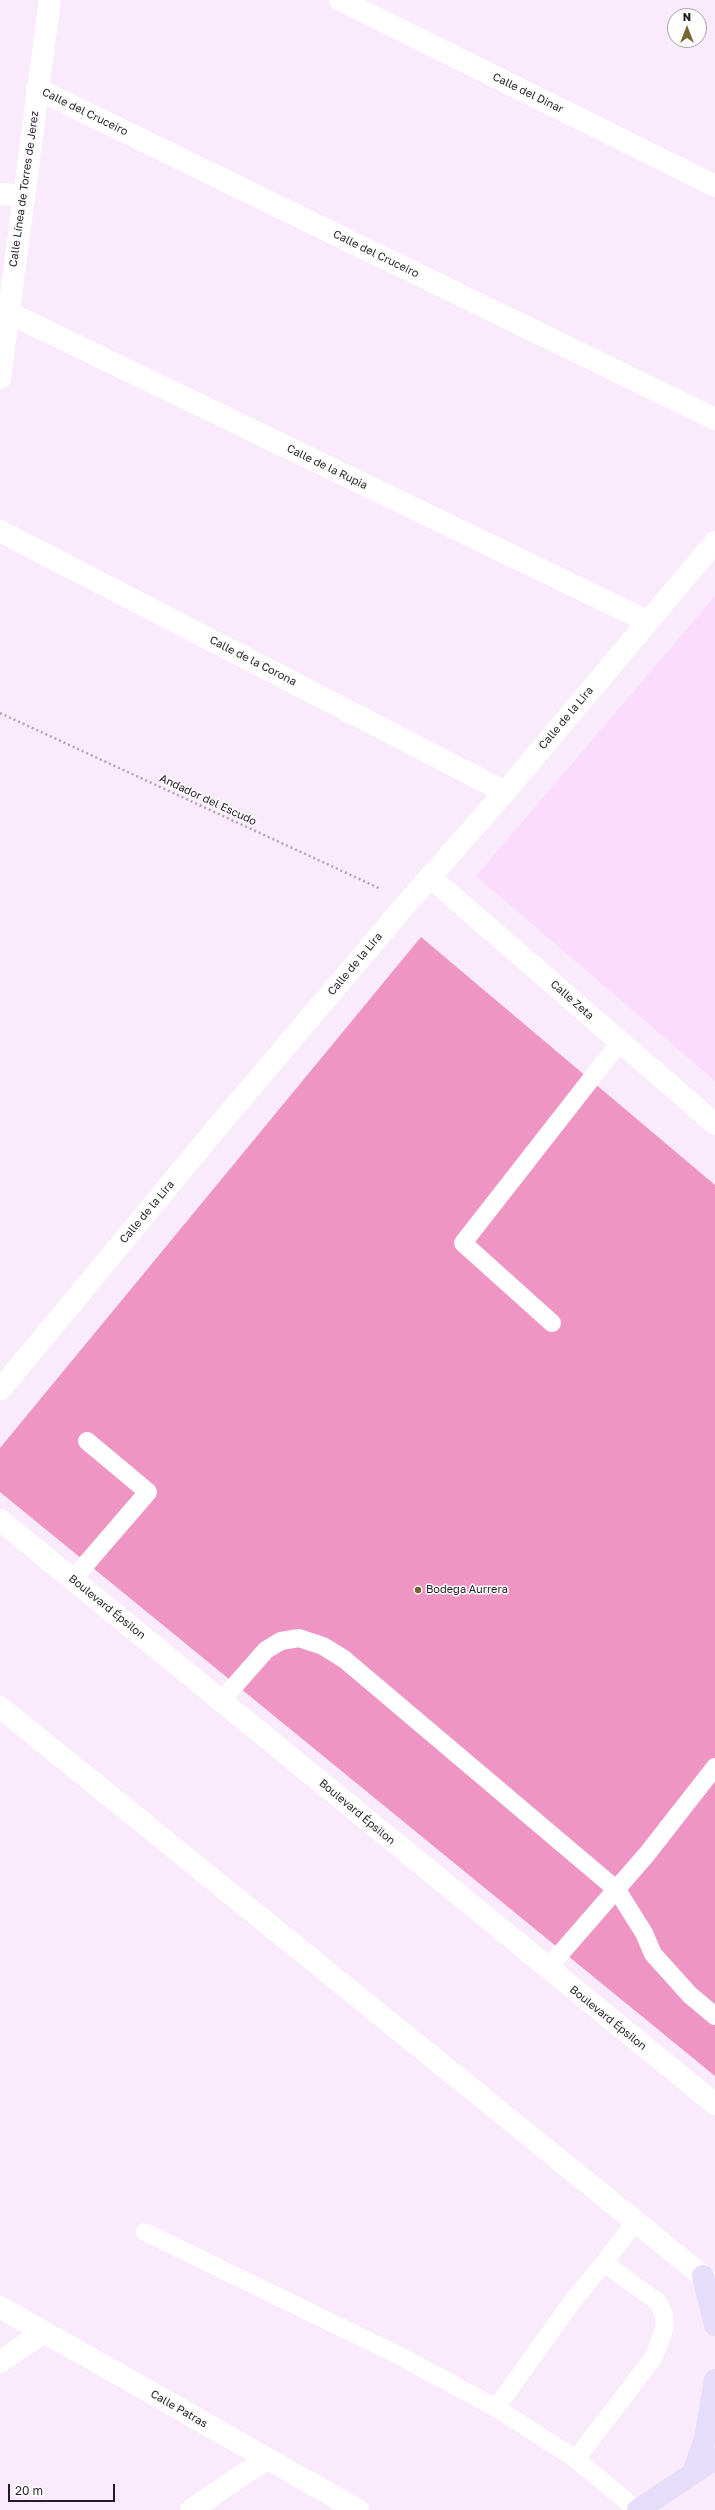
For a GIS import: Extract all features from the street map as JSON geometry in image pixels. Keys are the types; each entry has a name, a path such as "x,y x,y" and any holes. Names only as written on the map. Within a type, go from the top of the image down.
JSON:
{"main road":[{"path":"709,2281 715,2325"},
{"path":"693,2473 705,2439 715,2380"},
{"path":"638,2510 715,2458"}],"street":[{"name":"Calle Línea de Torres de Jerez","path":"0,378 7,312 50,0"},
{"name":"Calle del Dinar","path":"340,0 715,186"},
{"name":"Calle del Cruceiro","path":"37,89 715,419"},
{"path":"0,194 23,195"},
{"name":"Calle de la Rupia","path":"7,312 647,621"},
{"name":"Calle de la Corona","path":"0,531 505,792"},
{"name":"Calle de la Lira","path":"0,1390 220,1124 408,902 505,792 647,621 715,542"},
{"name":"Calle Zeta","path":"430,877 715,1124"},
{"name":"Boulevard Épsilon","path":"0,1520 222,1700 547,1969 715,2104"},
{"path":"0,1707 709,2281"},
{"name":"Calle Patras","path":"0,2307 358,2510"},
{"path":"0,2362 44,2332"},
{"path":"191,2510 266,2459"}],"lane":[{"path":"552,1323 463,1243 620,1042"},
{"path":"73,1579 148,1492 88,1441"},
{"path":"222,1700 266,1650 281,1641 300,1638 323,1646 344,1659 617,1890 644,1933 653,1954 690,1995 715,2016"},
{"path":"547,1969 617,1890 715,1767"},
{"path":"496,2408 574,2298 604,2263 636,2221"},
{"path":"145,2232 402,2357 496,2408 576,2459 638,2510"},
{"path":"576,2459 654,2357 665,2327 664,2315 658,2302 604,2263"}],"path":[{"name":"Andador del Escudo","path":"0,713 408,902"}],"shaded area":[{"path":"715,596 715,1081 476,876"}],"building":[{"name":"Bodega Aurrera","path":"421,937 715,1185 715,2076 0,1492 0,1448"}],"place":[{"name":"Bodega Aurrera","path":"418,1590"}]}
